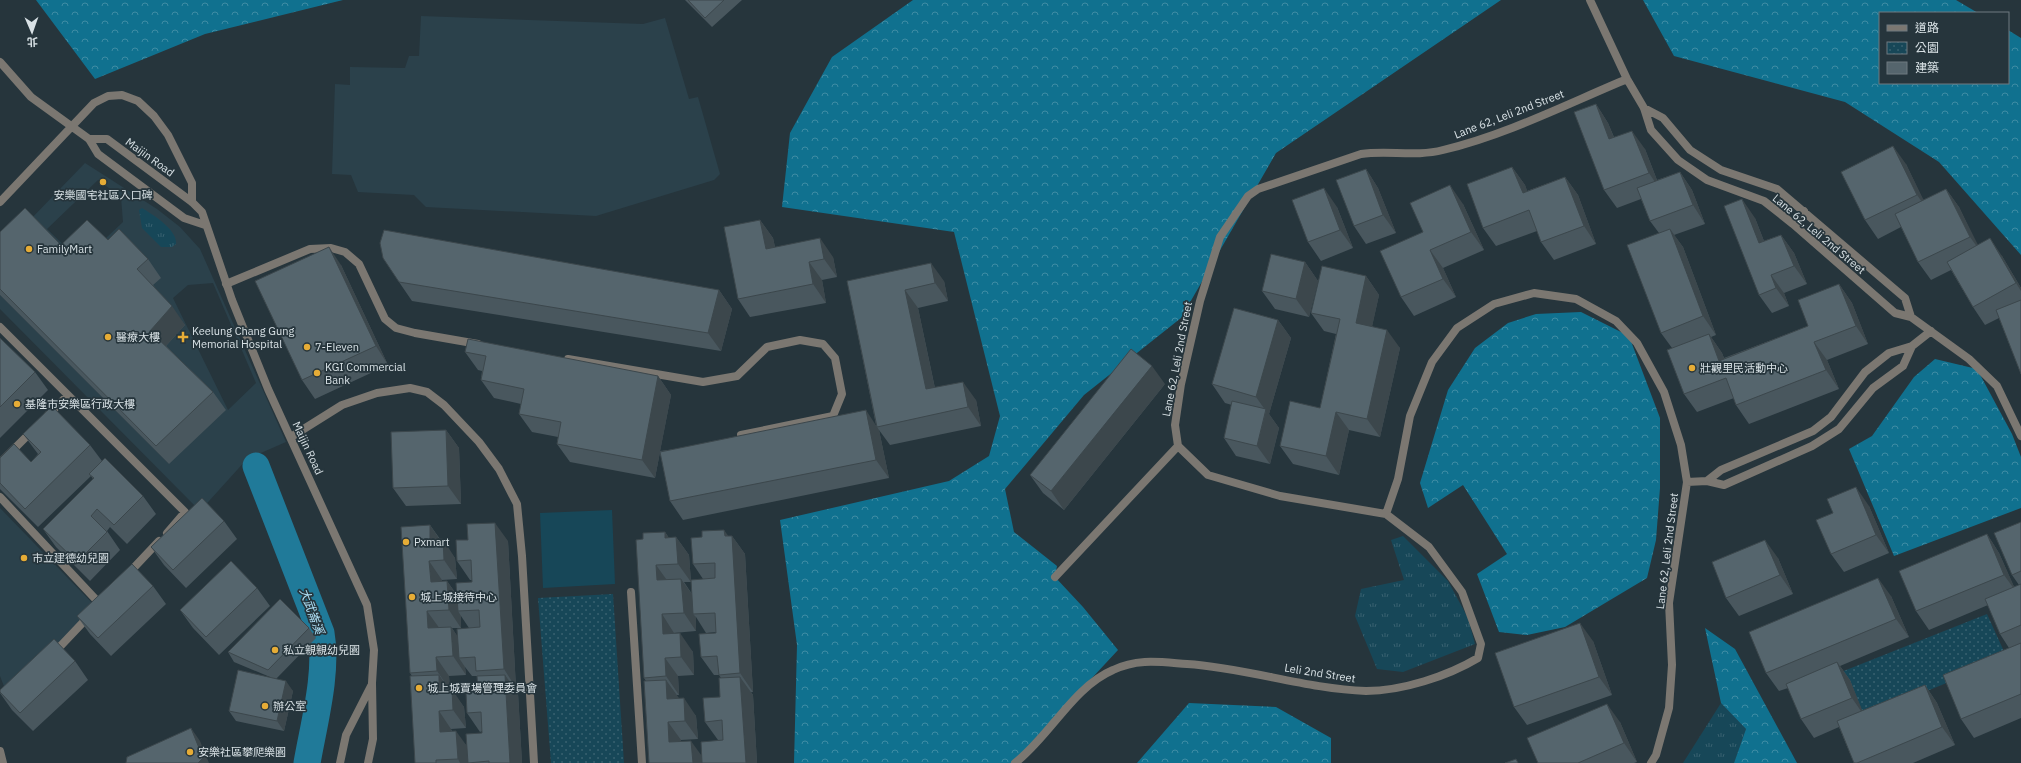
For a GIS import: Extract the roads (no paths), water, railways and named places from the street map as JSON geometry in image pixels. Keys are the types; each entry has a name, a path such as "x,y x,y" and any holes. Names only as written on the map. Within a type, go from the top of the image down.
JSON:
{"street":[{"name":"Lane 62, Leli 2nd Street","path":"1590,0 1627,79 1644,108 1651,130 1678,160 1707,180 1764,201 1793,224 1895,314 1912,317 1969,359 1997,386 2015,420 2021,436"},
{"path":"0,62 31,97 89,139 98,154 184,218 205,225"},
{"name":"Lane 62, Leli 2nd Street","path":"1178,446 1175,425 1181,384 1200,301 1220,237 1248,196 1258,189 1360,154 1376,152 1442,151 1502,131 1627,79"},
{"path":"0,202 43,158 70,126 94,103 108,96 122,95 138,101 154,116 168,135 192,183 192,202"},
{"name":"Lane 62, Leli 2nd Street","path":"1644,108 1663,118 1690,150 1720,170 1777,189 1905,298 1912,317"},
{"name":"Maijin Road","path":"89,139 107,139 192,202 202,212 205,225 226,284 268,389 367,604 374,650 372,683 373,739 368,763"},
{"path":"1793,224 1804,211"},
{"path":"226,284 310,249 331,248 345,252 360,264 385,319 396,328 415,333 485,345"},
{"name":"Lane 62, Leli 2nd Street","path":"1386,514 1398,479 1410,416 1432,362 1457,328 1494,304 1534,293 1576,299 1616,321 1637,343 1664,392 1681,445 1687,482 1669,603 1672,664 1669,708 1656,755 1651,763"},
{"path":"0,327 186,512 121,582"},
{"name":"Lane 62, Leli 2nd Street","path":"1707,481 1721,470 1813,431 1831,417 1865,372 1889,353 1912,346 1931,331"},
{"path":"563,358 703,382 737,376 767,347 800,340 824,344 835,358 842,394 833,416 731,437"},
{"name":"Lane 62, Leli 2nd Street","path":"1687,482 1707,481 1724,485 1812,446 1839,429 1873,388 1903,366 1912,346"},
{"path":"291,437 342,405 377,393 410,388 427,392 444,405 479,442 491,458 499,469 517,504 522,556 534,763"},
{"path":"0,463 68,395"},
{"path":"1055,576 1178,446 1208,475 1280,496 1386,514"},
{"path":"0,497 103,602 48,659"},
{"name":"Leli 2nd Street","path":"1015,763 1031,751 1084,688 1112,670 1145,660 1221,666 1317,685 1366,691 1397,688 1460,669 1478,658 1480,644 1462,592 1429,547 1386,514"},
{"path":"631,592 642,763"},
{"name":"Maijin Road","path":"340,763 346,736 372,683"},
{"path":"0,751 3,763"}],"waterway":[{"name":"大武崙溪","path":"256,466 321,633 323,664 319,698 307,763"}],"place":[{"name":"安樂國宅社區入口碑","path":"103,182"},
{"name":"FamilyMart","path":"29,249"},
{"name":"醫療大樓","path":"108,337"},
{"name":"Keelung Chang Gung Memorial Hospital","path":"183,337"},
{"name":"7-Eleven","path":"307,347"},
{"name":"壯觀里民活動中心","path":"1692,368"},
{"name":"KGI Commercial Bank","path":"317,373"},
{"name":"基隆市安樂區行政大樓","path":"17,404"},
{"name":"Pxmart","path":"406,542"},
{"name":"市立建德幼兒園","path":"24,558"},
{"name":"城上城接待中心","path":"412,597"},
{"name":"私立親親幼兒園","path":"275,650"},
{"name":"城上城賣場管理委員會","path":"419,688"},
{"name":"辦公室","path":"265,706"},
{"name":"安樂社區攀爬樂園","path":"190,752"}]}
